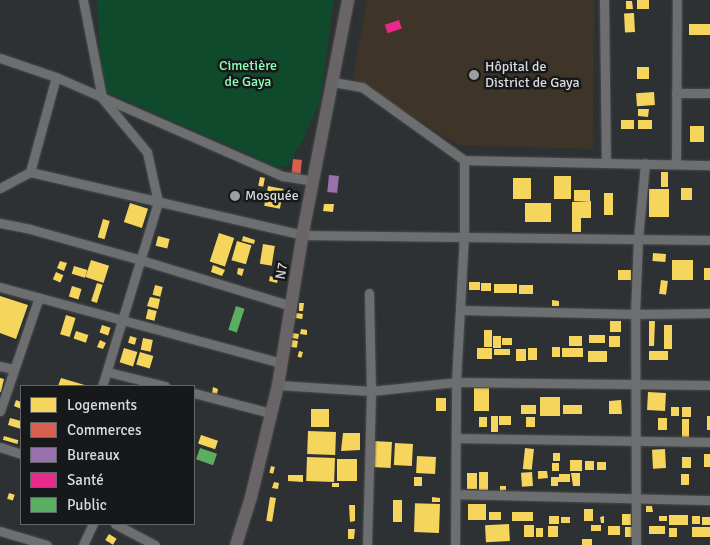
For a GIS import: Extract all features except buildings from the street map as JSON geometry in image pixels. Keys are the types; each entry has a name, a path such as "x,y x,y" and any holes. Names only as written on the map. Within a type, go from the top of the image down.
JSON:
{"main road":[{"name":"N7","path":"236,545 252,498 278,385 303,235 348,0"}],"street":[{"path":"83,0 102,98 147,152 158,202 108,372 102,385"},
{"path":"604,0 606,162"},
{"path":"676,164 677,0"},
{"path":"0,58 56,77 283,176 313,181"},
{"path":"30,172 56,77"},
{"path":"333,82 362,87 464,160 710,165"},
{"path":"676,93 710,94"},
{"path":"455,545 456,382 464,236 464,160"},
{"path":"636,545 636,314 638,239 645,163"},
{"path":"0,188 30,172 303,235 710,240"},
{"path":"0,223 30,229 141,260 291,306"},
{"path":"0,286 282,363"},
{"path":"367,545 371,391 369,293"},
{"path":"0,411 12,369 39,297"},
{"path":"460,310 636,314 710,313"},
{"path":"0,366 12,369"},
{"path":"108,372 161,385"},
{"path":"278,385 371,391 456,382 710,385"},
{"path":"195,393 271,413"},
{"path":"456,438 710,442"},
{"path":"0,447 20,454"},
{"path":"456,494 710,500"},
{"path":"83,545 93,525"},
{"path":"117,525 155,545"},
{"path":"0,530 21,542 47,545"}],"shaded area":[{"name":"Hôpital de District de Gaya","path":"367,0 594,0 593,149 458,145 353,78"}],"green space":[{"name":"Cimetière de Gaya","path":"97,0 334,0 320,101 303,140 287,167 282,166 280,168 102,90"}],"place":[{"name":"Hôpital de District de Gaya","path":"474,75"},
{"name":"Mosquée","path":"235,196"}]}
